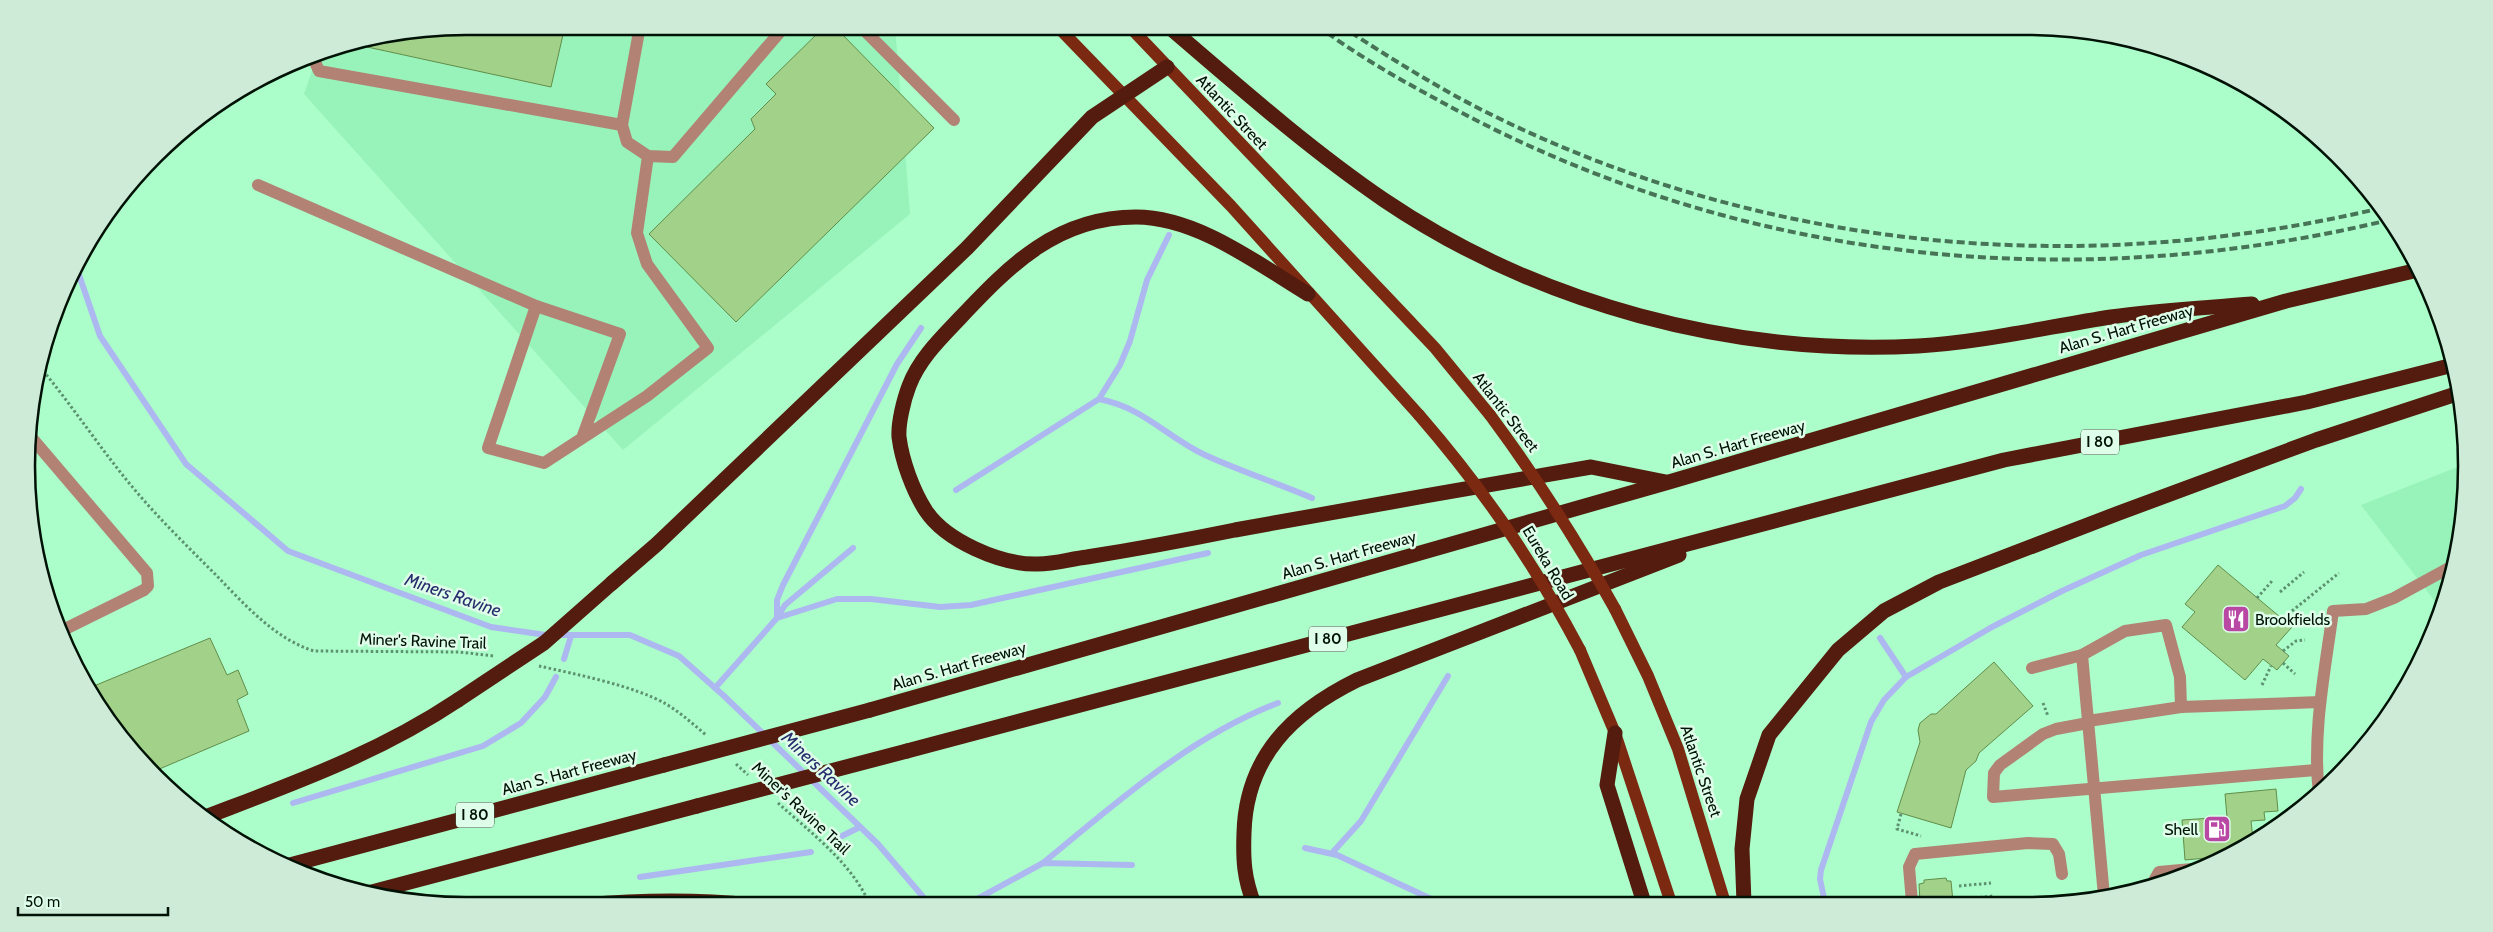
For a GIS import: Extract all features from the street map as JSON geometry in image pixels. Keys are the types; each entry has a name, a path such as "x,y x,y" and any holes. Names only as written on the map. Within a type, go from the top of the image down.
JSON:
{"highway":[{"path":"1179,35 1345,173 1426,226 1491,260 1560,290 1646,318 1767,341 1836,347 1910,346 2115,317 2286,300"},
{"path":"214,815 277,792 307,777 347,763 425,722 544,643 657,544 967,248 1092,117 1167,67"},
{"path":"1308,294 1214,238 1163,221 1138,217 1107,220 1082,225 1056,236 1025,255 990,287 925,356 909,386 899,434 913,485 927,513 944,529 976,550 1004,560 1035,564 1136,549 1591,467 1670,482"},
{"name":"Alan S. Hart Freeway","path":"298,863 870,710 1670,482 2286,300 2412,271"},
{"name":"I 80","path":"383,889 2004,460 2307,402 2446,367"},
{"path":"1744,897 1742,850 1747,800 1769,734 1838,650 1884,611 1939,582 2110,517 2316,440 2452,397"},
{"path":"1252,897 1242,861 1244,811 1252,784 1264,758 1280,734 1303,712 1328,694 1357,680 1749,528"},
{"path":"1615,733 1608,785 1642,897"}],"main road":[{"path":"1065,35 1231,206 1308,294"},
{"name":"Atlantic Street","path":"1137,35 1401,312 1490,415 1524,461 1582,549 1648,676 1678,749 1723,897"},
{"name":"Eureka Road","path":"1308,294 1419,415 1487,498 1526,556 1580,650 1615,733 1669,897"}],"street":[{"path":"638,35 622,125 627,142 648,156 673,157 777,35"},
{"path":"869,35 954,120"},
{"path":"315,63 319,71 622,125"},
{"path":"536,306 488,448 544,463 647,396 708,348 647,264 637,233 648,156"},
{"path":"258,185 536,306 620,334 582,438"},
{"path":"36,443 148,573 148,586 144,590 67,628"},
{"path":"2318,784 2316,770 2320,702 2333,611 2366,609 2394,598 2445,570"},
{"path":"2032,668 2082,655 2125,631 2166,625 2180,677 2181,707"},
{"path":"2082,655 2103,890"},
{"path":"2316,770 2094,787 1993,797 1994,773 2000,765 2043,734 2056,728 2181,707 2320,702"},
{"path":"1912,897 1909,867 1915,854 2028,843 2053,844 2059,854 2062,874"},
{"path":"2156,877 2159,872 2175,871"}],"path":[{"name":"Miner's Ravine Trail","path":"45,373 152,510 235,595 286,639 298,646 314,651 459,652 497,657"},
{"path":"2280,592 2304,572"},
{"path":"2292,610 2339,573"},
{"path":"2258,598 2272,581"},
{"path":"2283,651 2296,641 2305,640"},
{"path":"2283,663 2295,674"},
{"path":"533,665 640,692 665,703 688,718 709,738"},
{"path":"2262,685 2271,666"},
{"name":"Miner's Ravine Trail","path":"730,758 750,777"},
{"name":"Miner's Ravine Trail","path":"772,797 841,862 865,897"},
{"path":"1901,814 1897,829 1927,838"},
{"path":"1959,886 1991,883"},
{"path":"1985,897 1993,896"}],"shaded area":[{"path":"896,35 910,214 623,450 304,94 315,63 382,43 438,36"},
{"path":"2458,467 2457,494 2450,550 2436,602 2361,505"}],"building":[{"path":"563,35 551,87 367,47 438,36"},
{"path":"816,35 843,35 934,128 736,322 649,234 755,129 751,119 776,94 766,84"},
{"name":"Brookfields","path":"2218,565 2292,627 2276,645 2289,656 2277,670 2263,659 2245,680 2182,627 2195,612 2185,604"},
{"path":"210,638 227,675 238,670 248,694 237,700 249,731 159,769 124,728 95,685"},
{"path":"1994,662 2033,706 1979,753 1976,761 1966,770 1951,828 1897,812 1920,742 1918,730 1920,723 1931,714 1936,714"},
{"name":"Shell","path":"2276,789 2278,811 2264,812 2265,820 2251,821 2252,833 2218,853 2206,858 2185,860 2182,820 2227,817 2225,794"},
{"path":"1946,878 1947,881 1951,881 1953,897 1920,897 1919,884 1924,883 1924,880"}],"waterway":[{"path":"1099,399 1120,365 1130,341 1147,280 1169,235"},
{"name":"Miners Ravine","path":"79,275 100,336 186,464 288,551 491,627 546,635 630,635 679,656 723,695 878,844 923,897"},
{"path":"921,328 897,364 783,585 777,600 777,618 837,599 871,599 940,607 971,605 1208,553"},
{"path":"956,490 1099,399 1129,409 1205,455 1312,498"},
{"path":"1824,897 1820,879 1821,870 1871,722 1884,700 1906,677 1992,627 2062,591 2141,555 2285,506 2295,498 2301,489"},
{"path":"715,688 777,618 785,605 853,548"},
{"path":"564,659 571,636"},
{"path":"1880,638 1906,677"},
{"path":"1332,853 1361,821 1448,676"},
{"path":"293,803 483,746 521,723 545,697 556,677"},
{"path":"1043,863 1126,795 1184,753 1245,717 1278,703"},
{"path":"836,839 860,827"},
{"path":"1305,848 1337,855 1427,897"},
{"path":"640,877 811,852"},
{"path":"981,897 1043,863 1132,865"}],"railway":[{"path":"1331,35 1361,56 1438,100 1550,155 1664,198 1782,230 1902,250 2023,259 2144,257 2267,244 2381,222"},
{"path":"1355,35 1410,70 1482,110 1588,158 1698,195 1809,222 1922,239 2037,246 2152,243 2267,230 2373,210"}],"place":[{"name":"Brookfields","path":"2236,619"},
{"name":"Shell","path":"2217,829"}]}
